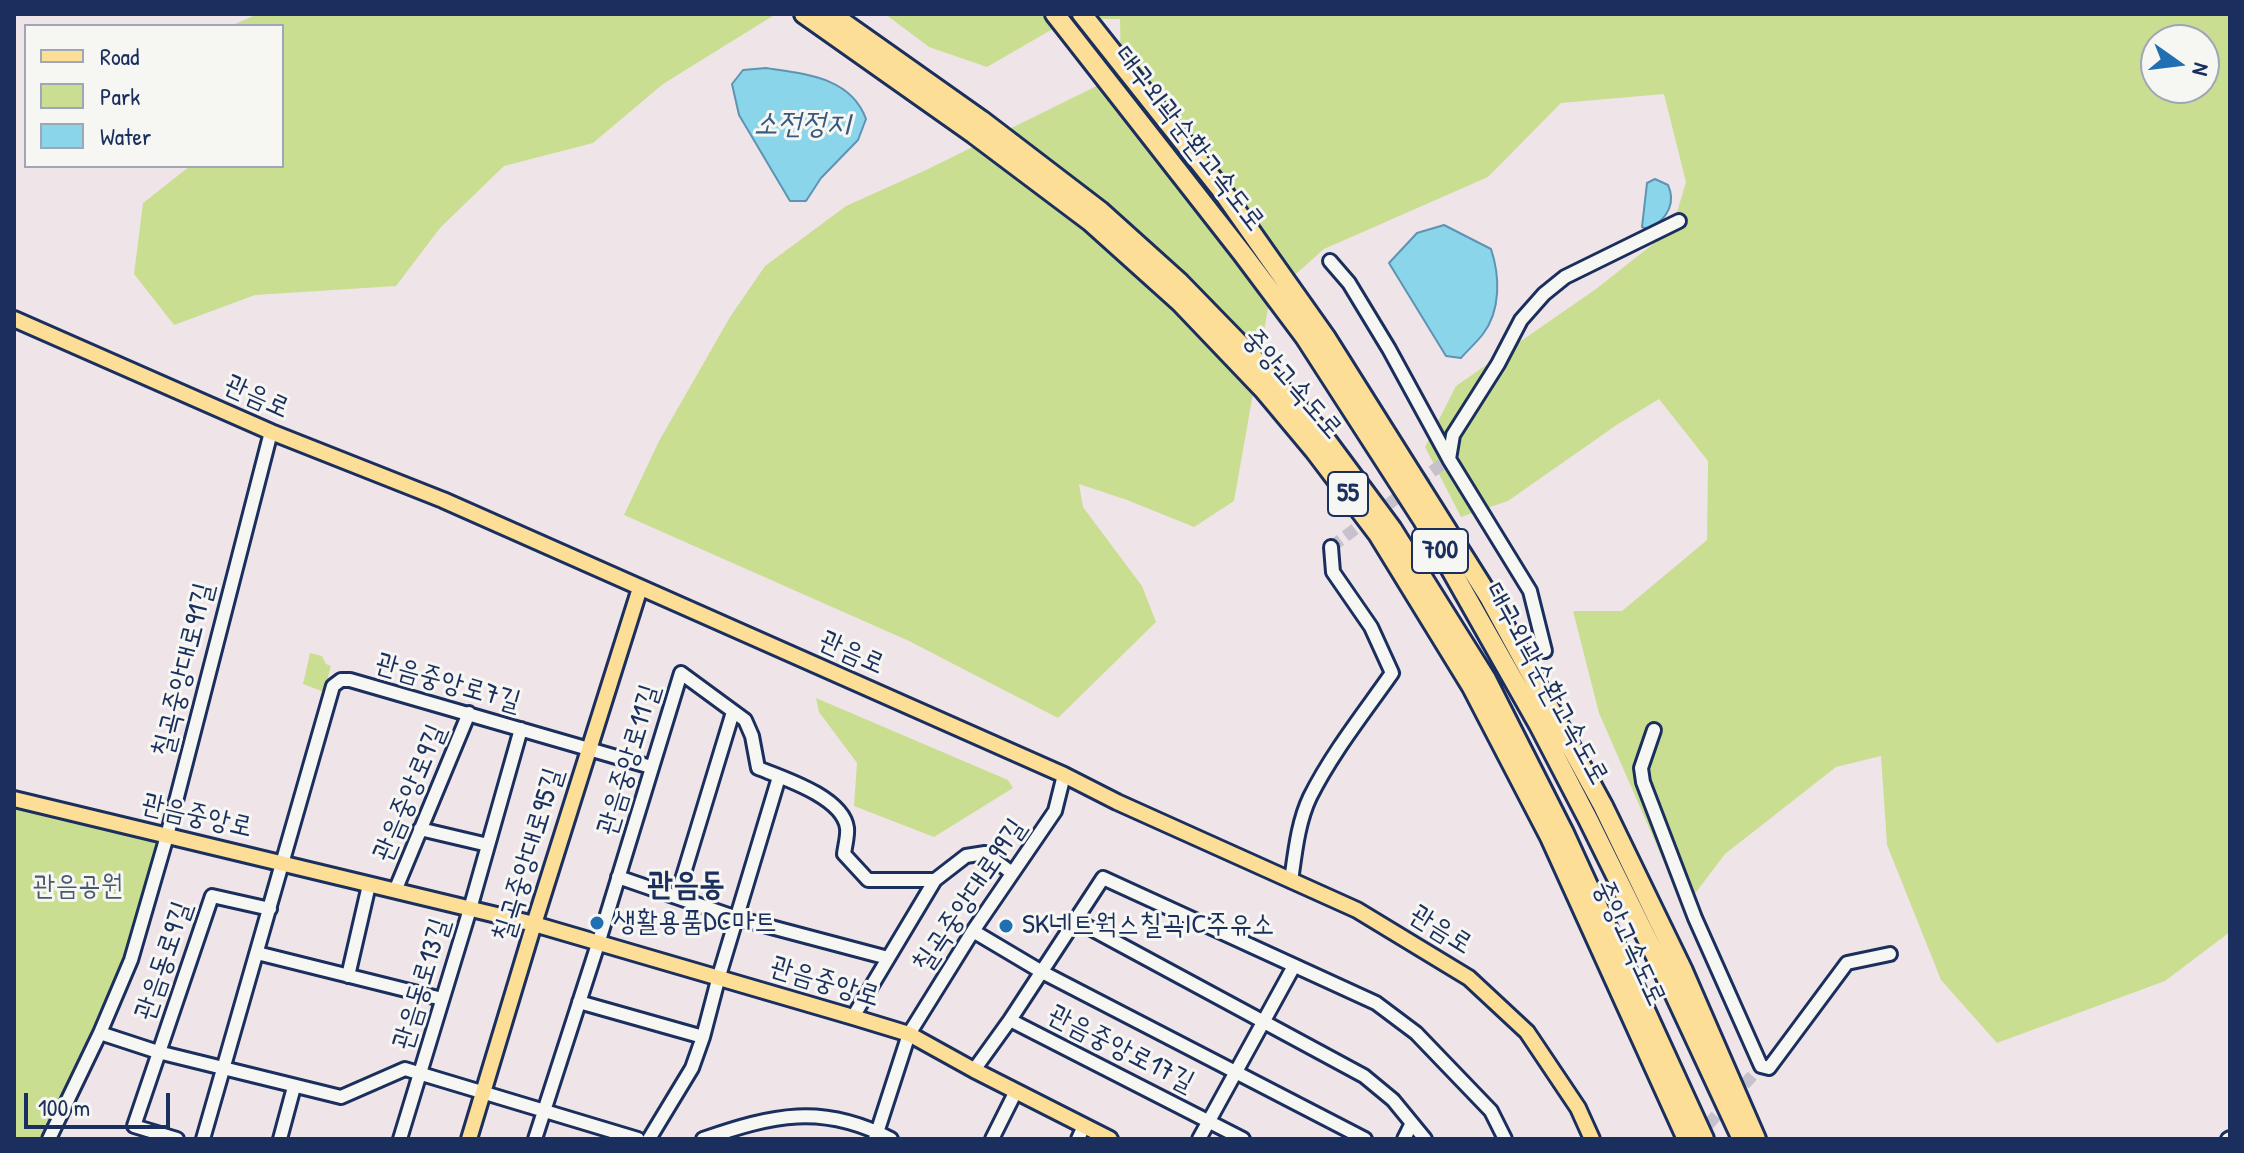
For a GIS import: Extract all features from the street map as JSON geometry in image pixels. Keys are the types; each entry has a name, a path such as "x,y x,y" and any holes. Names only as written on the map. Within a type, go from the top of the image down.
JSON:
{"highway":[{"name":"중앙고속도로","path":"804,14 974,134 1091,222 1180,302 1264,390 1315,451 1378,534 1472,687 1550,837 1687,1139"},
{"name":"중앙고속도로","path":"831,14 981,120 1100,211 1180,283 1320,432 1392,529 1486,679 1564,833 1704,1139"},
{"name":"대구외곽순환고속도로","path":"1055,14 1305,337 1423,520 1596,833 1742,1139"},
{"name":"대구외곽순환고속도로","path":"1082,14 1223,192 1326,338 1489,597 1603,806 1683,971 1756,1139"}],"main road":[{"name":"관음로","path":"14,319 271,432 443,500 1064,775 1357,910 1469,978 1527,1032 1578,1108 1592,1139"},
{"name":"칠곡중앙대로95길","path":"469,1139 640,588"},
{"name":"관음중앙로","path":"14,799 534,924 909,1034 1016,1091 1081,1132 1110,1139"}],"street":[{"path":"1449,459 1453,435 1476,401 1521,320 1544,294 1565,277 1679,221"},
{"path":"1330,261 1349,283 1449,459 1530,591 1545,651"},
{"name":"칠곡중앙대로91길","path":"49,1139 131,960 167,836 271,432"},
{"path":"1291,881 1296,845 1309,799 1338,750 1392,673 1371,627 1333,572 1331,547"},
{"name":"관음중앙로11길","path":"535,1139 681,673 745,720 752,736 758,768 826,799 847,827 844,854 868,880 935,880"},
{"name":"관음중앙로7길","path":"283,863 333,686 341,680 469,713 651,767"},
{"path":"677,896 733,712"},
{"name":"관음중앙로9길","path":"395,891 469,713"},
{"path":"420,829 488,845 521,729"},
{"path":"1654,730 1641,768 1643,782 1695,918 1761,1066 1769,1068 1847,963 1890,954"},
{"name":"칠곡중앙대로99길","path":"878,1137 909,1034 973,931 1055,811 1064,775"},
{"path":"649,1139 692,1068 779,777"},
{"name":"관음동로13길","path":"400,1139 488,845"},
{"path":"853,1017 935,880 966,856 985,853 1012,873"},
{"path":"203,1139 283,863"},
{"name":"관음중앙로11길","path":"618,877 737,918 888,958"},
{"name":"관음중앙로17길","path":"974,1070 1103,878 1376,1003 1416,1033 1491,1111 1505,1139"},
{"path":"348,976 369,885"},
{"name":"관음동로9길","path":"177,1139 134,1126 212,896 270,909"},
{"path":"1075,920 1364,1076 1393,1100 1425,1139"},
{"path":"973,931 1042,972"},
{"path":"257,953 442,999"},
{"path":"1199,1139 1294,966"},
{"name":"관음중앙로17길","path":"1042,972 1365,1139"},
{"path":"579,1002 703,1037"},
{"name":"관음중앙로17길","path":"1010,1020 1243,1139"},
{"name":"관음동로9길","path":"100,1033 158,1052 341,1097"},
{"name":"관음동로13길","path":"341,1097 405,1069 420,1072"},
{"path":"420,1072 544,1110 594,1133 638,1139"},
{"path":"280,1139 294,1087"},
{"path":"992,1139 1016,1091"},
{"path":"703,1139 774,1118 817,1116 839,1119 878,1137 891,1139"},
{"path":"1404,1139 1412,1123"}],"green space":[{"path":"258,14 776,14 663,84 593,143 504,166 440,228 396,286 255,295 174,325 134,274 143,203 187,168 284,168 284,24 235,24"},
{"path":"885,14 2230,14 2230,932 2165,981 1997,1043 1941,980 1887,845 1881,756 1836,767 1725,854 1684,908 1599,713 1573,611 1622,611 1707,540 1708,461 1659,399 1508,501 1461,517 1425,447 1456,386 1596,289 1672,229 1686,182 1664,94 1561,103 1488,177 1324,249 1270,297 1234,501 1194,527 1079,484 1083,507 1142,586 1156,622 1058,718 909,641 624,515 659,441 730,317 765,266 846,206 1121,74 1120,19 1070,19 987,67 929,47"},
{"path":"310,653 322,656 331,666 324,692 303,684"},
{"path":"816,698 1008,780 1013,788 934,837 854,806 857,763 819,712"},
{"name":"관음공원","path":"14,806 152,839 158,850 124,958 42,1139 14,1139"}],"water":[{"name":"소전정지","path":"766,68 811,76 838,86 850,94 866,119 858,140 821,178 806,201 790,201 739,115 732,84 743,70"},
{"path":"1655,179 1668,185 1671,199 1665,216 1649,230 1642,227 1647,183"},
{"path":"1444,225 1491,249 1496,270 1496,304 1489,325 1461,358 1446,356 1389,263 1417,233"}],"tunnel":[{"path":"1331,547 1449,459"},
{"path":"1696,1138 1761,1066"}],"place":[{"name":"생활용품DC마트","path":"597,923"},
{"name":"SK네트웍스칠곡IC주유소","path":"1006,926"}],"district":[{"name":"관음동","path":"686,885"}]}
